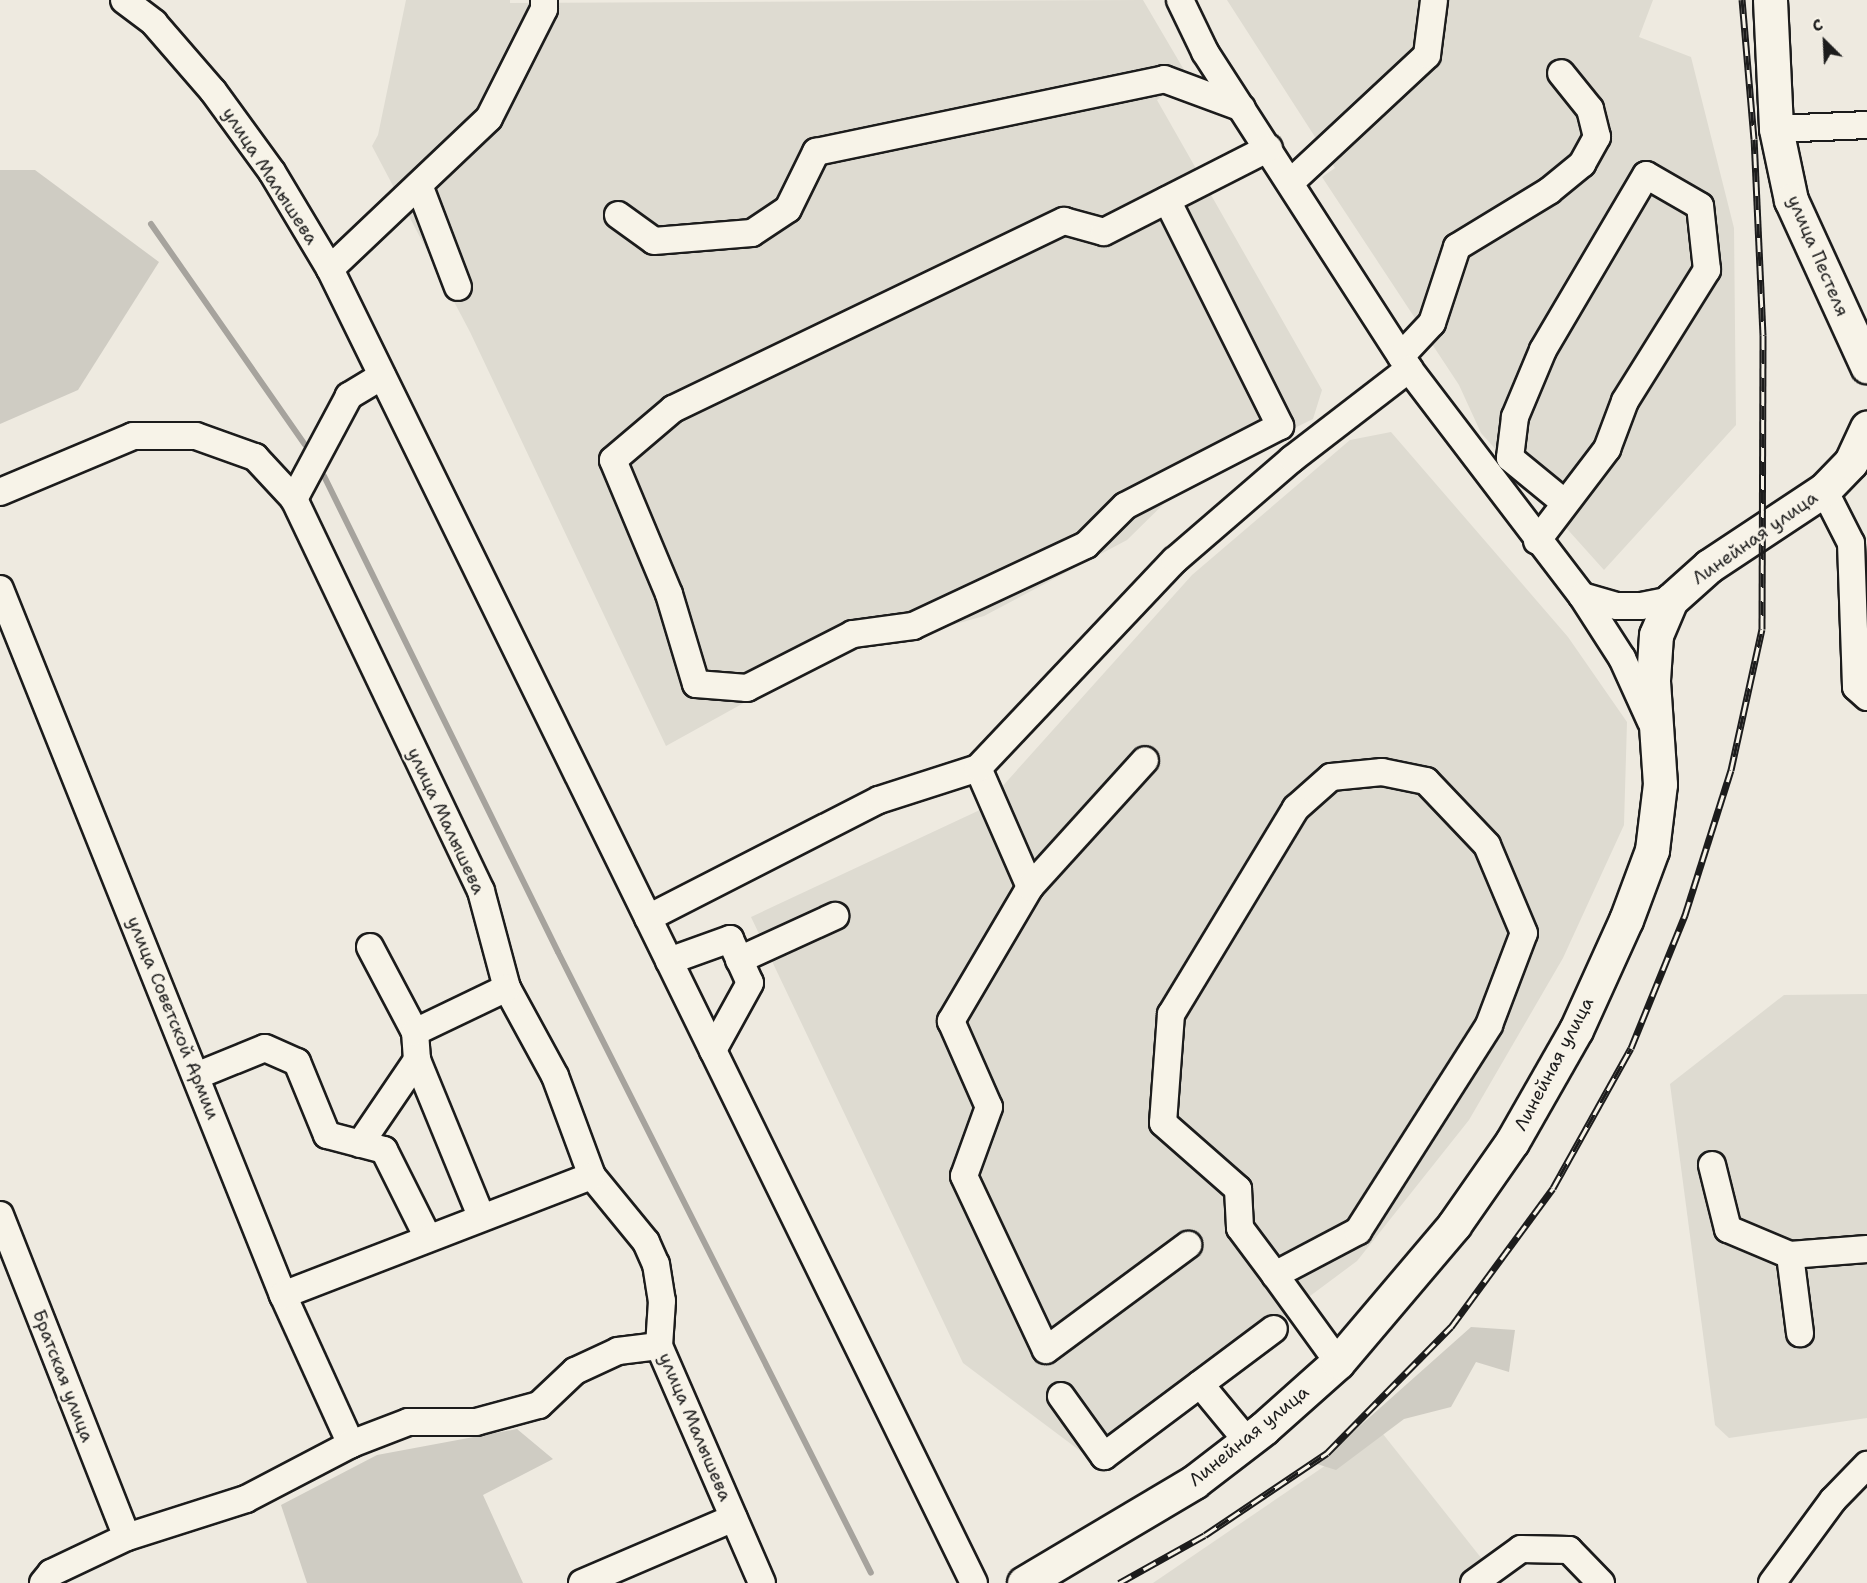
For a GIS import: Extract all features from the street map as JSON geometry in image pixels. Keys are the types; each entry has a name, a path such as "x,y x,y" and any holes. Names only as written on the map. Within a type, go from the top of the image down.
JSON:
{"main road":[{"name":"улица Пестеля","path":"1770,0 1776,129 1791,200 1867,366"},
{"name":"Линейная улица","path":"1024,1583 1194,1482 1247,1441 1338,1362 1454,1225 1512,1142 1576,1030 1626,920 1652,850 1660,784 1656,635 1671,600 1709,566 1824,490 1851,462 1867,428"}],"street":[{"name":"улица Малышева","path":"124,0 154,22 213,91 272,172 330,269 974,1583"},
{"path":"330,269 489,118 544,9 544,0"},
{"path":"1180,0 1205,52 1291,182 1405,363 1537,541 1582,596 1622,658 1657,733"},
{"path":"1291,182 1427,55 1434,0"},
{"path":"648,918 879,800 978,768 1175,560 1405,363 1432,323 1457,247 1549,191 1582,164 1597,137 1590,109 1561,73"},
{"path":"618,215 654,241 752,233 788,209 816,152 1164,79 1242,108"},
{"path":"1776,129 1867,125"},
{"path":"1167,200 1280,426 1125,506 1086,545 913,626 853,634 747,688 696,684 669,594 614,460 674,409 1064,221 1104,232 1269,148"},
{"path":"1537,541 1607,449 1625,401 1707,270 1700,206 1646,176 1544,350 1515,417 1510,458 1565,503"},
{"path":"419,184 458,287"},
{"path":"294,499 349,396 382,376"},
{"name":"улица Малышева","path":"0,492 133,436 196,436 255,457 294,499 481,891 507,988 555,1076 592,1176 646,1242 656,1264 662,1301 659,1346 762,1583"},
{"path":"1867,462 1824,490 1851,543 1856,687 1867,696"},
{"name":"улица Советской Армии","path":"0,589 283,1295 351,1444"},
{"path":"1582,596 1617,606 1671,600"},
{"path":"1145,760 1030,887 951,1021 989,1107 964,1176 1046,1350 1188,1245"},
{"path":"978,768 1030,887"},
{"path":"1275,1275 1358,1231 1489,1025 1524,933 1487,845 1426,781 1382,772 1331,777 1296,808 1170,1014 1163,1123 1238,1189 1240,1228 1338,1362"},
{"path":"739,960 835,916"},
{"path":"669,961 730,939 750,983 713,1050"},
{"path":"370,947 415,1032 417,1060 481,1216"},
{"path":"415,1032 507,988"},
{"path":"196,1076 265,1048 297,1062 327,1135 384,1150 427,1236"},
{"path":"360,1144 417,1060"},
{"path":"1712,1165 1728,1230 1790,1255 1867,1249"},
{"path":"283,1295 427,1236 592,1176"},
{"name":"Братская улица","path":"0,1215 127,1538"},
{"path":"1790,1255 1800,1333"},
{"path":"1062,1396 1104,1456 1274,1329"},
{"path":"43,1583 51,1573 127,1538 246,1499 351,1444 408,1422 476,1422 539,1405 575,1371 618,1351 659,1346"},
{"path":"1200,1384 1247,1441"},
{"path":"1772,1583 1833,1500 1867,1465"},
{"path":"582,1583 734,1518"},
{"path":"1474,1583 1521,1549 1569,1550 1601,1583"}],"shaded area":[{"path":"406,0 510,0 510,3 1143,0 1187,75 1157,100 1322,390 1313,419 1188,480 1127,540 984,616 913,636 854,642 666,746 470,332 372,146 378,135"},
{"path":"1227,0 1653,0 1639,37 1691,57 1734,228 1736,425 1604,570 1481,433 1459,385 1322,177 1335,168"},
{"path":"0,170 35,170 159,262 78,390 0,424"},
{"path":"1391,432 1568,637 1627,722 1624,825 1563,958 1469,1120 1357,1261 1091,1459 963,1363 751,917 982,809 1192,575 1350,440"},
{"path":"1867,994 1867,1418 1729,1438 1715,1425 1670,1084 1784,995"},
{"path":"1471,1327 1515,1330 1509,1372 1476,1362 1451,1407 1404,1419 1336,1470 1317,1464"},
{"path":"517,1429 553,1459 483,1495 523,1583 307,1583 281,1505 377,1455"},
{"path":"1379,1429 1501,1583 1153,1583"}],"waterway":[{"path":"151,224 305,445"},
{"path":"324,476 558,952 871,1573"}],"railway":[{"path":"1119,1583 1205,1535 1327,1453 1451,1327 1553,1188 1631,1048 1685,915 1731,770 1762,629 1763,335 1754,139 1742,0"}]}
